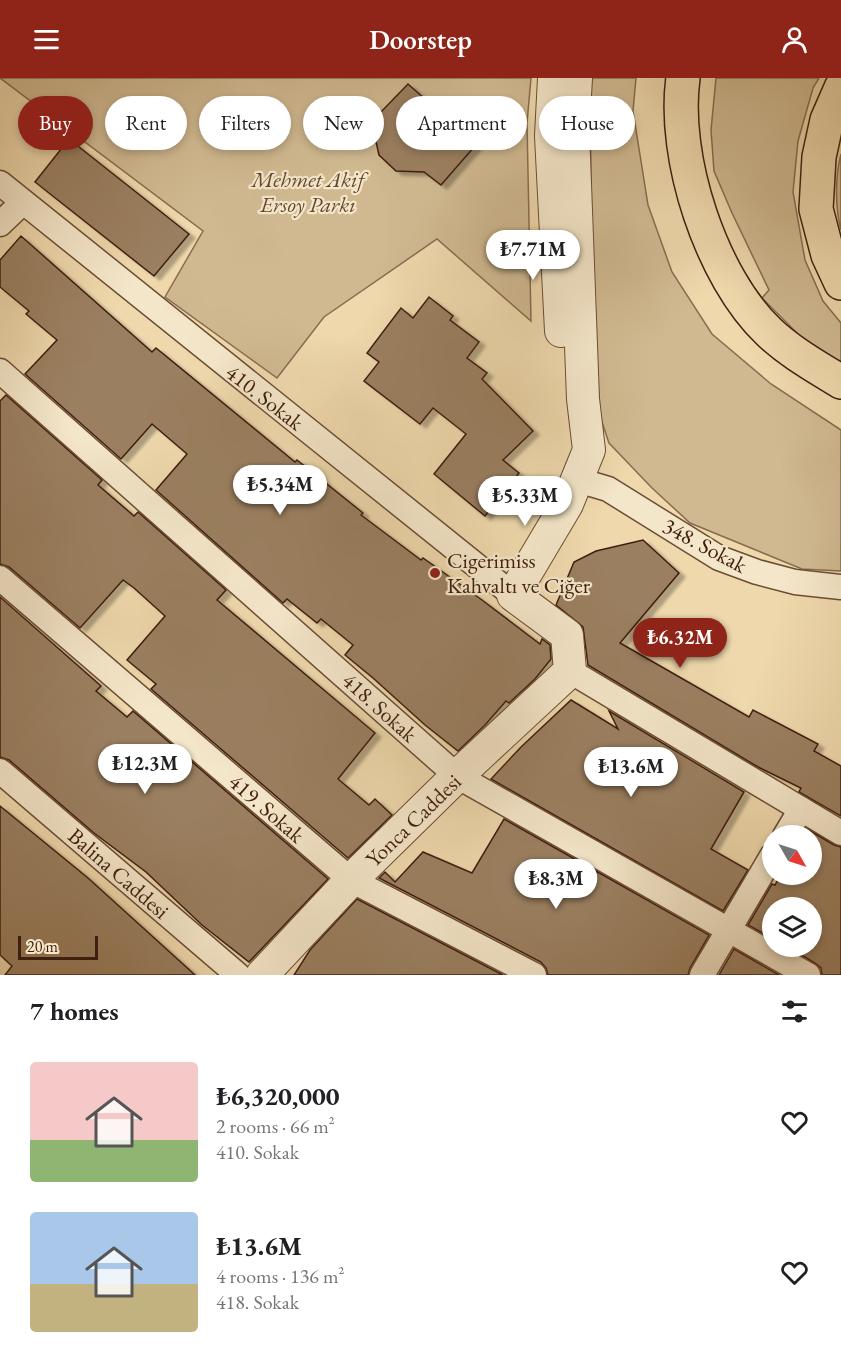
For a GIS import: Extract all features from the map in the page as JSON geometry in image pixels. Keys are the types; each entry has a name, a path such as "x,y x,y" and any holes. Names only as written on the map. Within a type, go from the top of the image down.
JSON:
{"highway":[{"path":"680,82 686,155 696,203 714,249 736,290 770,332 815,366 841,382"},
{"path":"841,88 827,120 819,157 816,209 828,255 841,283"}],"street":[{"path":"554,78 551,136 562,361 578,480"},
{"path":"513,595 567,504 589,450 583,399 573,130 576,78"},
{"name":"410. Sokak","path":"0,183 513,595 567,635 570,671"},
{"path":"0,224 23,202"},
{"name":"418. Sokak","path":"0,371 457,776 808,975"},
{"name":"348. Sokak","path":"578,480 608,489 719,558 757,572 795,582 841,587"},
{"name":"419. Sokak","path":"0,578 351,880 534,975"},
{"path":"570,671 841,833"},
{"name":"Yonca Caddesi","path":"262,975 351,880 457,776 570,671"},
{"name":"Balina Caddesi","path":"0,771 238,975"},
{"path":"792,825 801,809"},
{"path":"702,975 762,873"}],"green space":[{"name":"Mehmet Akif Ersoy Parkı","path":"0,78 531,78 527,123 531,321 437,239 324,317 277,378 165,297 203,231 93,148 93,96 24,96"},
{"path":"590,78 636,78 634,96 590,96"},
{"path":"716,78 819,78 813,88 798,141 793,192 805,260 823,301 841,323 841,364 809,345 762,298 769,290 714,171 711,130"},
{"path":"635,124 648,205 672,272 712,334 771,384 841,430 841,571 802,569 690,523 652,488 609,443 600,416 592,282 591,150 635,150"},
{"path":"841,154 841,230 836,192"}],"building":[{"path":"408,84 421,96 396,96"},
{"path":"396,96 396,150 472,150 441,185 424,172 396,171 379,155 378,150 384,150 384,109"},
{"path":"60,150 83,150 189,234 154,276 35,182"},
{"path":"21,236 152,352 156,348 295,462 297,460 363,513 361,515 540,644 542,639 550,645 551,659 535,679 509,703 506,701 458,751 345,655 353,645 321,619 317,623 287,599 283,603 156,490 187,454 152,424 121,459 25,374 57,340 26,314 29,311 0,287 0,260"},
{"path":"429,297 453,316 450,320 479,342 467,358 487,373 482,379 533,431 503,460 519,473 485,516 434,474 466,434 433,408 420,424 364,381 379,362 367,353 401,308 413,318"},
{"path":"6,395 102,480 98,485 134,516 138,512 226,590 217,600 375,733 338,779 369,805 375,799 392,815 348,858 151,689 156,684 127,660 165,616 134,588 123,580 80,628 9,567 0,564 0,401"},
{"path":"643,540 679,573 620,643 749,717 753,710 818,744 814,751 841,766 841,816 799,792 801,788 758,767 588,665 583,627 556,605 574,562 596,551"},
{"path":"0,597 101,686 96,691 127,717 133,711 328,879 249,962 202,925 146,872 94,833 9,760 0,757"},
{"path":"571,700 618,729 609,711 744,792 711,849 748,870 723,911 491,779"},
{"path":"0,806 88,878 195,975 5,975 12,966 0,955"},
{"path":"504,819 709,935 688,975 548,975 541,962 379,878 385,872 395,882 423,852 472,873"},
{"path":"822,838 841,847 841,975 822,975 821,968 805,957 822,957 822,897 764,897 771,885 822,885"},
{"path":"357,899 503,975 294,975 310,950"},
{"path":"762,901 762,933 748,925"},
{"path":"734,949 779,975 719,975"}],"place":[{"name":"Cigerimiss Kahvaltı ve Ciğer","path":"435,573"}]}
